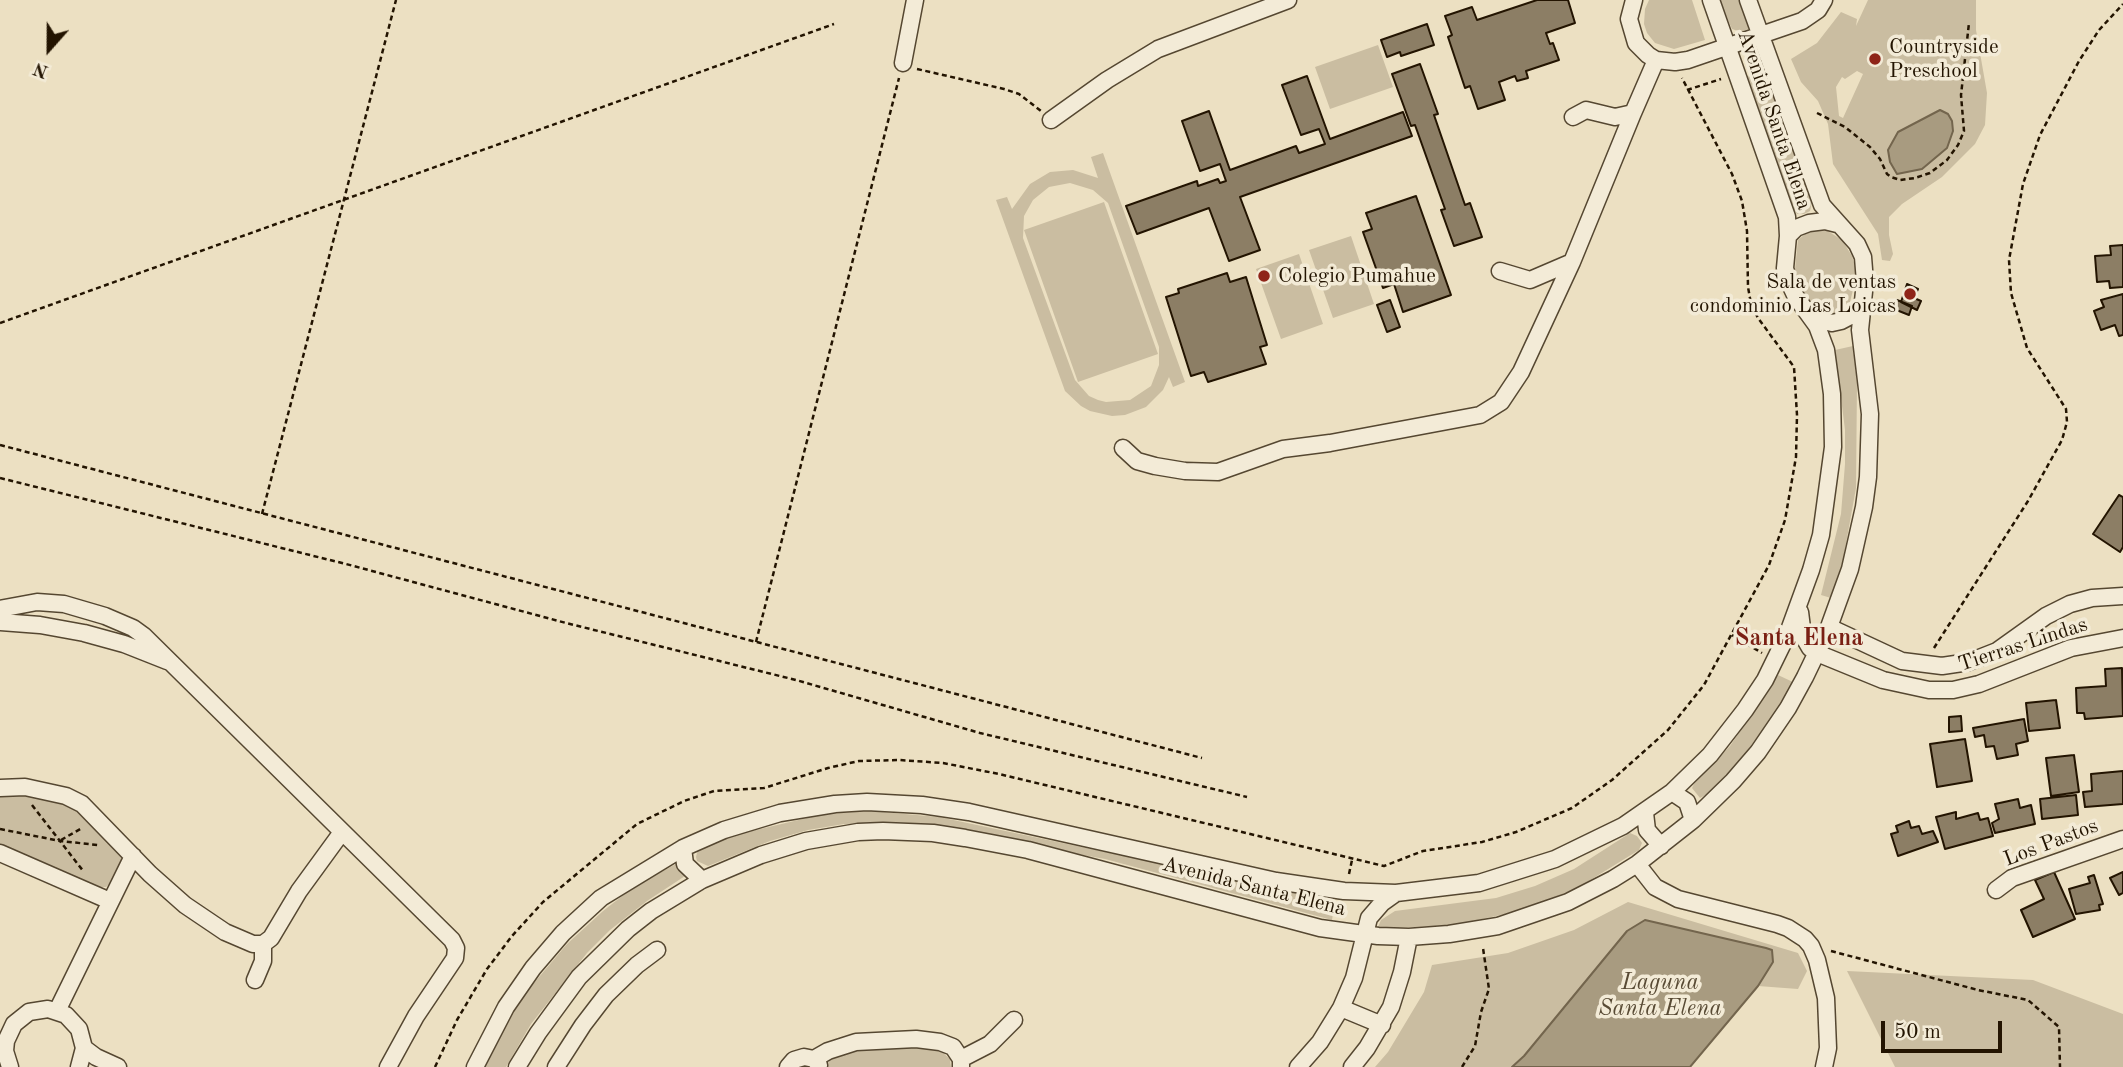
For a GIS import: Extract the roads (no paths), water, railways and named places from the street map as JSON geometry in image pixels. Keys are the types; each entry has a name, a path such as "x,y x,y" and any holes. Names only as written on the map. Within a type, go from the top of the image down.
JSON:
{"street":[{"path":"903,63 915,0"},
{"path":"1051,121 1107,80 1158,49 1288,0"},
{"path":"1634,0 1629,19 1632,36 1641,50 1656,60 1675,62 1761,36 1810,17 1824,0"},
{"name":"Avenida Santa Elena","path":"475,1067 506,1007 533,968 563,933 601,898 683,848 724,830 780,813 835,804 898,803 969,813 1276,881 1344,891 1396,893 1451,888 1531,868 1579,849 1644,813 1672,792 1710,755 1754,698 1775,662 1800,605 1821,535 1833,447 1832,394 1822,335 1788,281 1785,268 1788,236 1784,208 1711,0"},
{"name":"Avenida Santa Elena","path":"517,1067 558,1004 595,960 651,911 702,880 761,855 806,841 858,832 933,833 1028,850 1320,928 1364,935 1409,937 1470,932 1526,918 1588,893 1637,864 1693,820 1758,752 1788,708 1817,653 1850,569 1868,477 1870,414 1860,330 1865,282 1863,257 1857,244 1826,212 1819,197 1748,0"},
{"path":"1123,448 1138,461 1155,466 1185,471 1218,472 1283,449 1480,415 1501,402 1521,372 1572,262 1656,60"},
{"path":"1573,117 1586,110 1615,117 1633,113"},
{"path":"1788,236 1796,228 1809,223 1825,221 1838,224"},
{"path":"1500,271 1530,280 1572,262"},
{"path":"1812,317 1832,323 1860,311"},
{"name":"Tierras Lindas","path":"1829,627 1902,661 1916,665 1942,666 1969,662 1997,651 2046,616 2070,604 2092,598 2123,596"},
{"path":"0,609 37,602 64,604 133,628 154,644 452,940 456,948 455,958 416,1016 388,1067"},
{"path":"1800,605 1803,636 1810,648 1817,653"},
{"path":"0,622 40,625 84,633 124,644 170,662"},
{"name":"Tierras Lindas","path":"1817,653 1883,680 1917,689 1941,691 1979,684 2071,648 2123,638"},
{"path":"0,788 17,786 66,796 82,804 132,856 199,916 253,944 263,944 271,938 299,891 342,832"},
{"path":"1672,792 1686,802 1693,820"},
{"path":"1644,813 1647,830 1661,846"},
{"name":"Los Pastos","path":"1996,890 2012,878 2123,839"},
{"path":"683,848 685,864 702,880"},
{"path":"0,852 107,900"},
{"path":"57,1011 107,900 132,856"},
{"path":"1637,864 1655,887 1671,896 1788,928 1811,946 1822,977 1827,1012 1828,1048 1824,1067"},
{"path":"1298,1067 1320,1042 1341,1008 1354,978 1369,918 1396,893"},
{"path":"1352,1067 1382,1025 1398,986 1409,937"},
{"path":"255,980 262,961 263,944"},
{"path":"556,1067 606,995 657,950"},
{"path":"1341,1008 1382,1025"},
{"path":"10,1067 5,1051 4,1031 29,1012 47,1009 57,1011 73,1021 79,1029 84,1048 79,1067"},
{"path":"788,1067 799,1058 817,1063 843,1045 881,1040 940,1042 953,1047 961,1063 990,1044 1014,1020"},
{"path":"84,1048 118,1067"}],"water":[{"path":"1940,110 1948,114 1952,121 1953,131 1947,148 1922,169 1897,174 1890,162 1888,150 1898,132"},
{"name":"Laguna Santa Elena","path":"1645,920 1766,948 1772,950 1773,962 1758,986 1690,1067 1512,1067 1627,931"}],"place":[{"name":"Countryside Preschool","path":"1875,59"},
{"name":"Colegio Pumahue","path":"1264,276"},
{"name":"Sala de ventas condominio Las Loicas","path":"1910,294"}],"district":[{"name":"Santa Elena","path":"1799,639"}]}
